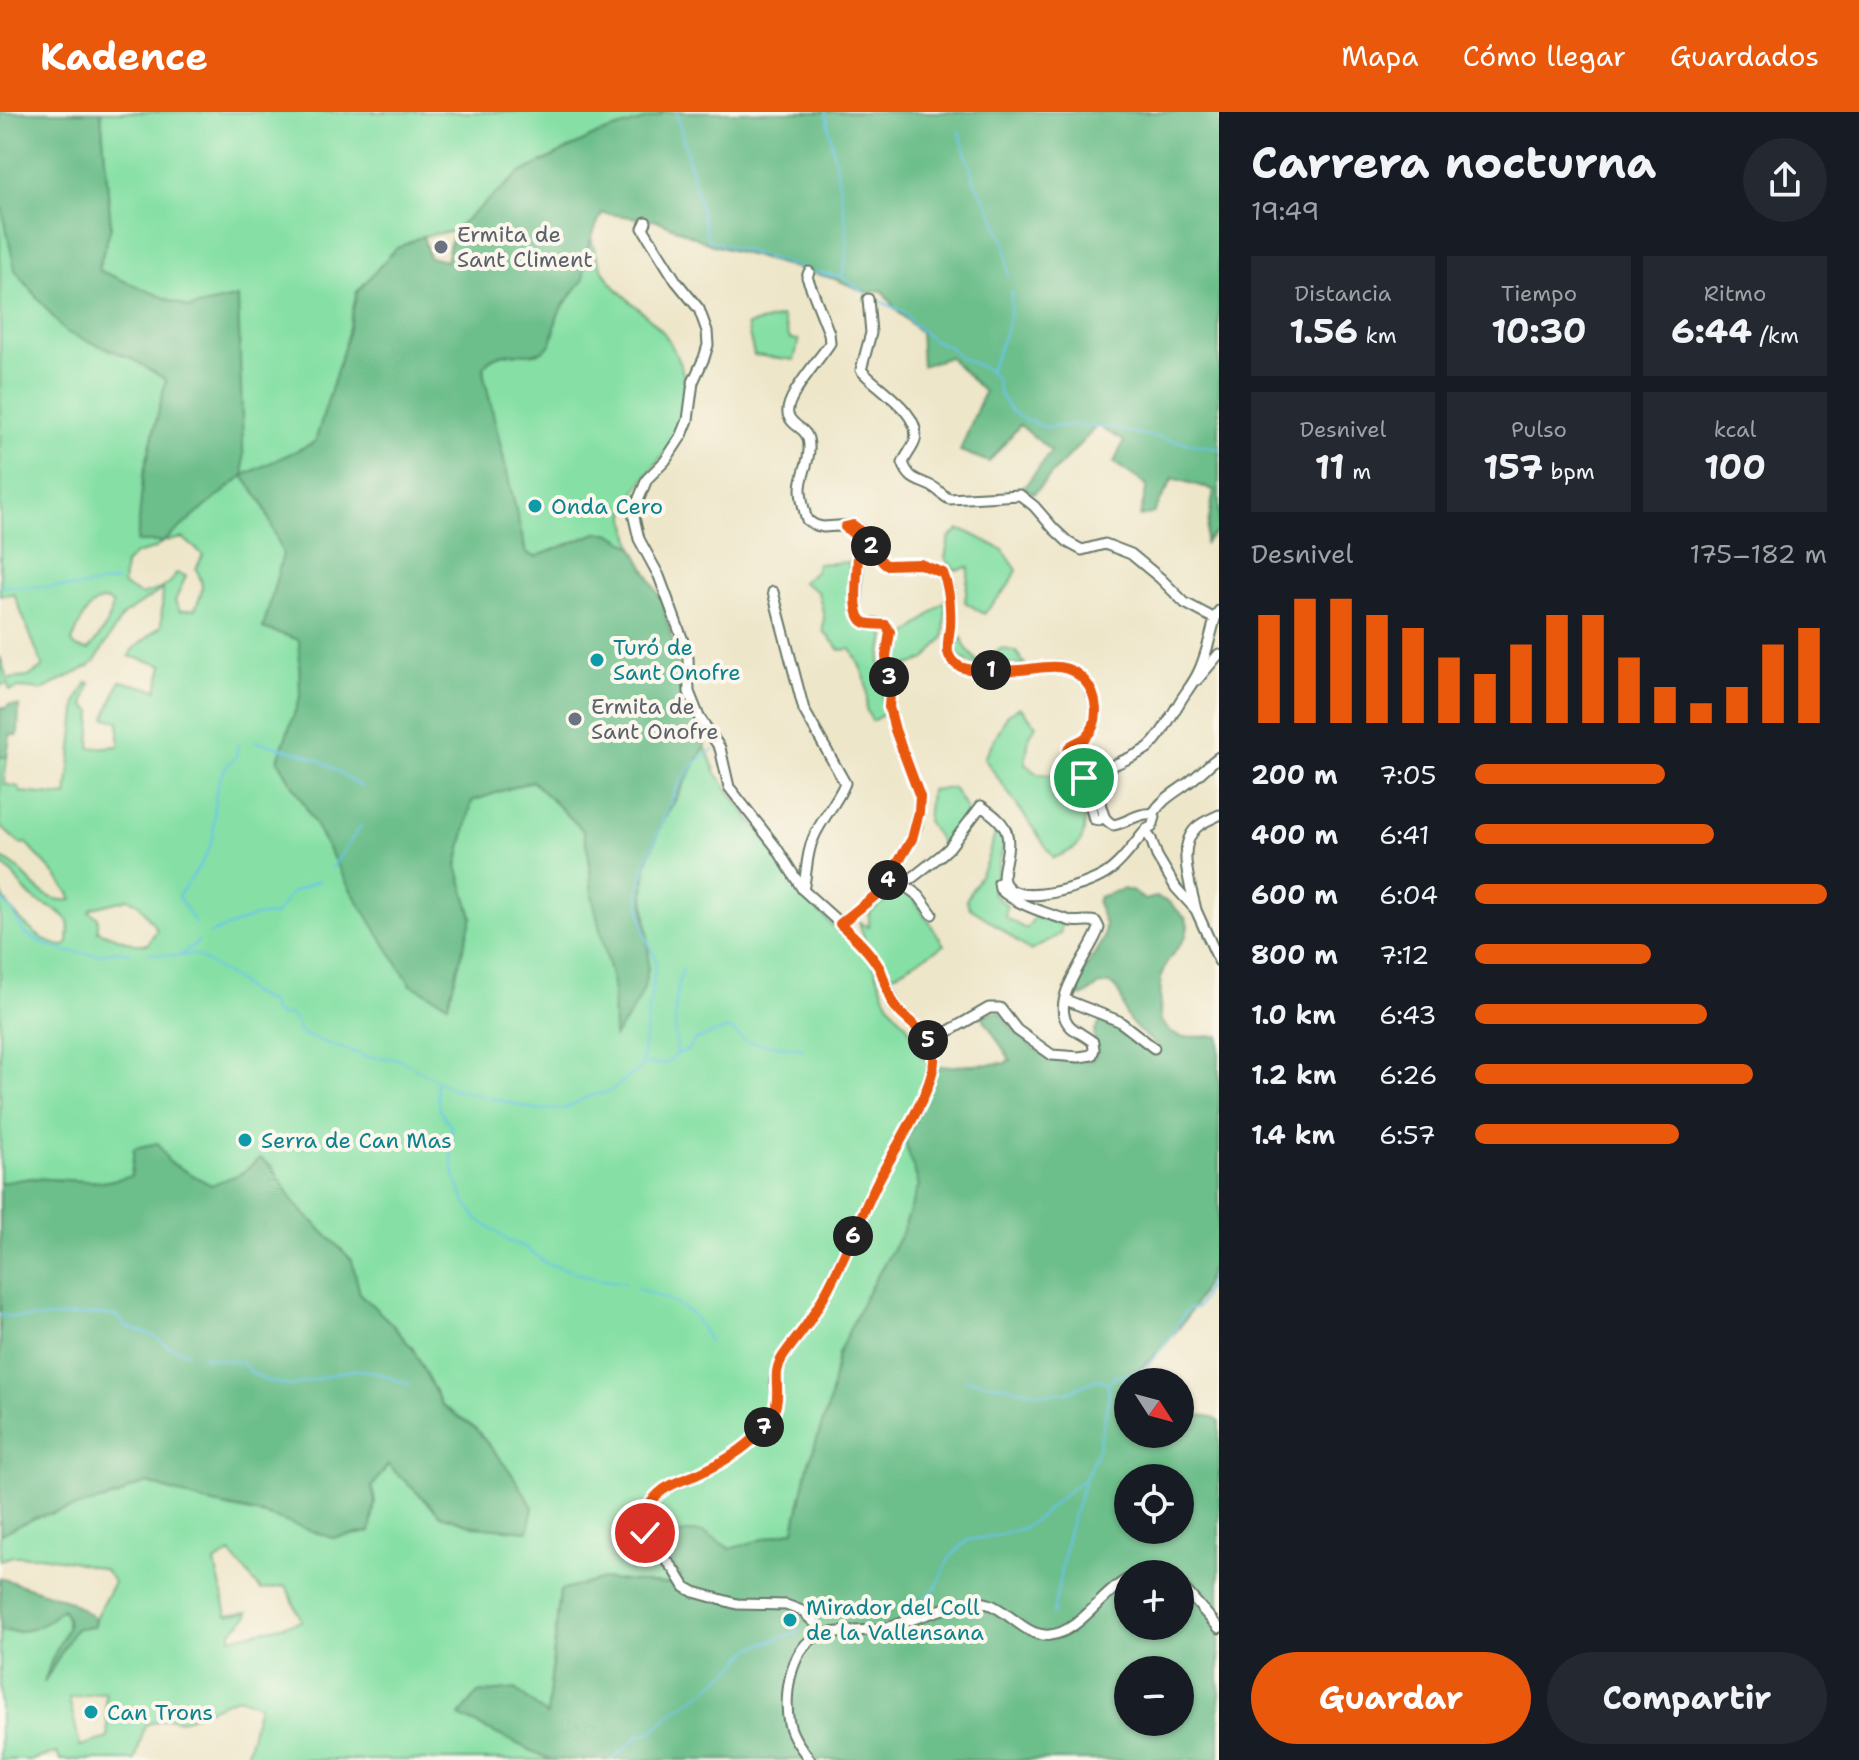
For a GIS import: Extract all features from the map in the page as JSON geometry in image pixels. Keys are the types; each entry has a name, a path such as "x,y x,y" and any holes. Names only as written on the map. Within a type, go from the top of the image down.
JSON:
{"street":[{"path":"646,222 643,228 703,317 707,331 708,345 693,382 688,420 682,435 665,461 647,479 633,513 639,539 674,613 688,658 689,692 699,717 720,748 729,787 776,847 803,890 871,955 895,1007 931,1044 934,1052 934,1062 919,1107 877,1183 811,1320 781,1360 775,1380 777,1403 763,1430 722,1462 660,1492 645,1517 645,1533 685,1587 737,1604 786,1605 802,1611 822,1634"},
{"path":"809,272 807,277 830,343 798,387 787,410 789,417 804,430 808,439 801,489 807,520 823,527 853,525 859,528 875,554 886,565 920,564 943,573 950,607 948,652 960,667 1005,671 1064,667 1084,681 1096,705 1095,716 1086,737 1072,744 1068,751 1069,758 1084,778 1094,819 1104,817"},
{"path":"868,299 871,333 861,370 913,421 916,440 903,463 911,477 937,489 944,498 949,499 1020,495 1069,543 1082,550 1105,544 1131,554 1185,603 1217,615 1199,672 1169,723 1151,745 1131,759 1104,770 1100,776 1104,817 1113,825 1143,813 1153,814"},
{"path":"845,527 855,535 859,546 859,618 867,624 886,625 890,632 886,656 889,707 920,797 912,839 881,891"},
{"path":"773,592 804,710 845,783 812,840 803,890"},
{"path":"1191,685 1219,654"},
{"path":"840,924 881,891 912,878 949,848 981,806 1001,821 1007,831 1009,843 1002,876 1006,886 1015,893 1029,895 1060,891 1090,881 1114,867 1152,827 1155,821 1153,814 1158,805 1219,757"},
{"path":"1219,815 1199,826 1188,841 1186,850 1196,910 1219,961"},
{"path":"1143,834 1151,839 1176,888 1196,910"},
{"path":"931,1044 994,1007 1000,1008 1024,1036 1052,1055 1092,1055 1093,1042 1071,1027 1065,1019 1064,1009 1071,979 1092,946 1099,928 1096,922 1073,922 1014,900 1000,889 999,883 1004,881"},
{"path":"901,883 919,896 932,914"},
{"path":"1066,1000 1119,1021 1154,1048"},
{"path":"810,1760 789,1726 787,1698 793,1667 800,1651 809,1641 822,1634 875,1631 953,1607 981,1602 995,1607 1035,1632 1053,1635 1067,1629 1114,1586"},
{"path":"1194,1600 1219,1628"}],"green space":[{"path":"0,112 101,112 111,227 98,270 189,308 238,297 244,475 315,442 346,341 357,292 395,249 423,236 429,257 446,261 453,231 520,173 598,134 661,115 662,112 1219,112 1219,529 1205,543 1214,490 1173,478 1154,513 1140,517 1147,485 1114,463 1124,441 1097,426 1034,493 1023,489 1051,451 1020,425 989,462 960,451 984,392 949,357 922,366 920,332 896,310 882,290 868,293 835,279 710,244 659,221 602,213 586,253 584,279 560,310 551,343 537,353 506,354 491,359 484,366 484,376 526,553 535,557 597,533 609,533 633,547 663,603 677,660 677,681 698,723 705,746 665,818 647,862 644,879 648,946 646,979 636,1006 614,1037 613,985 592,895 583,830 532,781 472,801 457,866 472,917 448,1004 411,985 350,889 278,760 300,697 299,640 263,628 283,554 262,502 243,476 163,542 137,542 143,477 166,380 131,358 65,332 15,270 0,207"},
{"path":"101,112 662,112 661,115 598,134 520,173 453,231 423,236 357,292 346,341 315,443 243,476 262,502 284,554 263,628 299,639 300,697 278,760 304,804 472,917 457,866 472,800 532,781 583,830 592,895 613,985 615,1035 647,974 646,863 661,826 705,746 716,773 799,890 839,933 853,940 874,966 885,996 907,1025 922,1058 938,1067 905,1142 919,1185 902,1233 865,1297 838,1354 829,1404 808,1466 794,1530 730,1549 704,1532 682,1576 667,1584 603,1579 560,1591 547,1716 459,1716 551,1760 245,1760 259,1705 239,1697 180,1721 168,1718 145,1725 135,1760 60,1760 57,1753 31,1760 0,1760 0,1631 18,1632 62,1609 67,1618 67,1628 46,1678 73,1632 77,1628 94,1627 95,1618 114,1582 104,1569 71,1561 40,1556 13,1556 0,1560 0,1534 37,1517 119,1496 148,1483 205,1502 277,1518 332,1538 369,1532 375,1503 372,1487 388,1464 441,1515 474,1526 527,1531 533,1508 512,1474 476,1429 442,1405 413,1349 360,1294 351,1260 295,1204 273,1168 260,1158 242,1173 211,1186 169,1162 132,1176 103,1182 31,1178 0,1183 0,889 17,916 45,940 64,946 68,943 69,930 68,921 63,915 29,895 0,863 0,858 17,868 49,896 72,900 52,871 26,843 20,844 0,826 0,757 7,757 4,784 19,787 20,792 67,796 77,701 87,682 90,683 84,705 92,711 90,748 119,746 119,721 105,718 120,681 157,690 163,665 129,656 161,626 163,589 123,615 90,666 42,690 18,688 10,691 7,683 0,686 0,656 7,679 28,677 43,667 14,594 0,595 0,207 133,354 166,380 143,477 189,308 97,270 111,227","holes":["183,538 203,555 196,569 202,589 195,609 180,611 175,601 186,576 176,573 166,586 141,595 123,585 125,564 135,554 154,549 163,542","106,600 112,604 110,616 88,650 80,649 72,641 84,614 99,601","128,899 138,903 157,929 148,944 134,944 98,931 98,917 89,912 93,908","230,1553 261,1590 286,1586 302,1621 231,1638 231,1632 248,1612 227,1615 215,1563","105,1692 108,1738 80,1746 69,1698"]},
{"path":"591,238 609,280 653,322 671,345 684,378 682,421 678,433 628,506 626,520 633,547 611,535 597,533 535,557 526,553 484,366 502,354 538,352 547,348 559,312 578,283"},
{"path":"782,317 790,339 799,340 794,360 754,355 747,325"},
{"path":"959,530 1003,550 1017,570 1010,584 984,614 965,602 969,567 955,570 945,558 949,538"},
{"path":"849,562 850,600 855,619 868,630 882,631 885,637 880,662 884,714 872,721 866,709 866,685 859,664 851,649 840,650 823,631 824,616 818,592 802,582 815,572 817,564"},
{"path":"946,600 944,637 926,659 895,667 896,645"},
{"path":"962,638 977,661 984,661 1002,648 1016,652 1025,664 973,664 957,655 955,645"},
{"path":"19,706 18,735 10,735 7,757 0,757 0,708"},
{"path":"1020,707 1036,725 1029,738 1025,764 1038,774 1068,776 1079,783 1084,833 1075,848 1054,858 984,758 1008,714"},
{"path":"953,788 967,810 944,847 927,821 930,790"},
{"path":"996,831 1003,835 1004,843 992,893 1007,906 1005,917 1026,929 1035,917 1062,924 1060,934 1030,951 970,908 966,900 985,866"},
{"path":"1123,889 1145,900 1156,897 1169,902 1186,919 1186,936 1161,975 1161,1021 1171,1033 1182,1037 1219,1036 1219,1237 1214,1260 1197,1301 1172,1337 1141,1368 1114,1368 1114,1448 1194,1448 1194,1417 1219,1420 1219,1760 551,1760 459,1716 478,1693 516,1689 547,1716 560,1591 603,1579 667,1584 681,1576 655,1543 686,1532 704,1532 730,1549 794,1530 808,1466 829,1404 838,1354 865,1297 902,1233 919,1185 905,1142 938,1067 1011,1061 982,1016 992,1012 999,1012 1018,1034 1042,1054 1059,1060 1092,1060 1097,1048 1095,1031 1102,1020 1136,1044 1154,1052 1159,1048 1130,1021 1118,991 1110,984 1101,985 1082,997 1075,990 1104,938 1105,924 1097,903 1099,897"},
{"path":"901,890 914,899 944,945 888,978 865,941 859,922 869,927 869,913"},
{"path":"158,1143 169,1162 211,1185 242,1173 260,1158 273,1168 295,1204 352,1260 360,1294 413,1349 442,1405 476,1429 512,1474 533,1507 528,1531 474,1526 441,1515 388,1465 372,1487 375,1503 370,1532 332,1538 263,1514 205,1502 148,1483 119,1496 37,1517 0,1534 0,1183 31,1178 103,1182 131,1176 134,1148"},
{"path":"0,1578 67,1600 95,1618 94,1627 77,1628 73,1632 44,1683 67,1628 66,1615 62,1609 34,1628 0,1631"}],"waterway":[{"path":"826,112 846,222 847,250 842,277"},
{"path":"677,113 708,240 808,270"},
{"path":"959,131 975,183 992,211 1006,247 1008,275"},
{"path":"814,272 842,277 865,293"},
{"path":"989,372 1008,323 1011,291"},
{"path":"879,301 902,311 931,339 950,347 959,357 986,369 996,378 1000,395 1009,409 1025,420 1046,427 1074,425 1113,429 1219,449"},
{"path":"0,586 79,587 117,581"},
{"path":"255,741 305,754 361,787"},
{"path":"196,924 178,896 207,853 213,835 218,785 225,769 236,757 238,744"},
{"path":"149,953 194,954 236,980 249,992 271,1003 273,1011 280,1016 288,1014 295,1020 301,1034 367,1057 399,1059 450,1088 539,1110 564,1109 587,1097 611,1091 641,1068 656,960 645,934 639,896 646,860 676,790 696,762 713,750"},
{"path":"331,869 361,826"},
{"path":"209,934 256,916 275,915 291,893 319,880"},
{"path":"0,898 13,912 24,933 46,945 64,951 97,955 116,951 130,953"},
{"path":"181,955 199,941"},
{"path":"677,1054 675,1011 683,969"},
{"path":"643,1064 665,1064 688,1050 694,1040 730,1029 747,1042 803,1049"},
{"path":"436,1083 439,1109 452,1128 454,1176 476,1218 546,1263 596,1279 625,1283"},
{"path":"916,1612 936,1587 950,1557 968,1540 1023,1528 1085,1479 1098,1449 1109,1397 1108,1383 1115,1377 1136,1372 1149,1364 1184,1314 1197,1308 1209,1282 1219,1237"},
{"path":"636,1288 666,1299 693,1314 709,1341"},
{"path":"0,1315 42,1318 96,1314 116,1316 127,1327 188,1353"},
{"path":"202,1357 242,1363 267,1381 292,1386 355,1370 371,1371 409,1384"},
{"path":"965,1379 1047,1394 1067,1392 1099,1379 1108,1383"},
{"path":"1053,1614 1068,1533 1085,1480"},
{"path":"612,1760 639,1736 652,1732 672,1713 706,1690 752,1648 802,1630"}],"place":[{"name":"Ermita de Sant Climent","path":"441,247"},
{"name":"Onda Cero","path":"535,506"},
{"name":"Turó de Sant Onofre","path":"597,660"},
{"name":"Ermita de Sant Onofre","path":"575,719"},
{"name":"Serra de Can Mas","path":"245,1140"},
{"name":"Mirador del Coll de la Vallensana","path":"790,1620"},
{"name":"Can Trons","path":"91,1712"}],"route":[{"path":"645,1533 648,1508 660,1492 722,1462 763,1430 777,1403 775,1380 781,1360 811,1320 825,1294 877,1183 919,1107 934,1062 931,1044 895,1007 871,955 840,924 881,891 890,878 917,826 920,797 889,707 886,656 890,632 886,625 867,624 859,618 859,546 855,535 845,527 853,525 859,528 875,554 886,565 920,564 943,573 950,607 948,652 960,667 1005,671 1064,667 1084,681 1096,705 1095,716 1086,737 1072,744 1068,751 1069,758 1084,778"}]}
